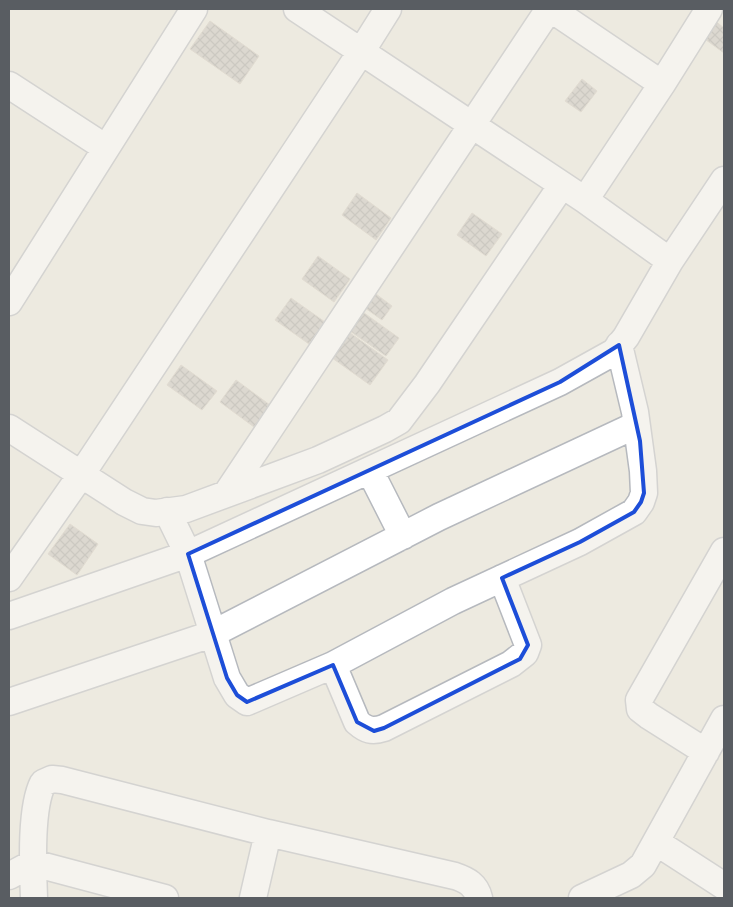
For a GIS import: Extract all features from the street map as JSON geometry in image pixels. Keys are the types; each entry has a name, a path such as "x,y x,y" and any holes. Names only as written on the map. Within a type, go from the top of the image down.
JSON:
{"street":[{"path":"9,302 194,9"},
{"path":"297,9 474,124 670,261"},
{"path":"9,578 80,475 388,9"},
{"path":"228,493 550,9 662,84"},
{"path":"585,200 709,9"},
{"path":"9,85 106,148"},
{"path":"9,616 188,554 560,382 614,352 626,338 670,261 724,180"},
{"path":"9,428 124,502 142,511 156,513 186,509 318,460 399,421 428,384 562,185"},
{"path":"167,512 188,554 227,678 237,695 247,702 333,665 453,601 580,542 634,512 641,502 644,493 643,471 635,412 619,345"},
{"path":"9,702 212,634 448,513 636,426"},
{"path":"370,470 403,536"},
{"path":"706,752 649,716 640,709 639,700 716,584 724,551"},
{"path":"333,665 357,722 364,729 374,731 384,728 511,664 525,654 528,645 502,578"},
{"path":"582,898 631,875 643,865 724,719"},
{"path":"34,898 33,863 36,800 43,783 52,779 268,833 455,876 473,885 478,892 479,898"},
{"path":"253,898 268,833"},
{"path":"656,842 724,886"},
{"path":"9,876 33,863 165,898"}],"highlighted area":[{"path":"619,345 640,441 644,493 641,502 634,512 580,542 502,578 528,645 520,659 384,728 374,731 357,722 333,665 247,702 237,695 227,678 188,554 560,382"}],"building":[{"path":"714,20 724,28 724,53 702,37"},
{"path":"210,21 259,56 240,84 190,49"},
{"path":"582,79 597,91 581,112 565,101"},
{"path":"357,193 391,218 376,240 342,215"},
{"path":"472,213 502,234 486,256 457,235"},
{"path":"318,256 350,279 334,302 302,279"},
{"path":"368,288 392,306 382,320 358,303"},
{"path":"291,298 325,322 309,344 275,320"},
{"path":"360,310 399,338 386,356 347,329"},
{"path":"346,330 388,360 370,385 328,355"},
{"path":"181,365 217,391 202,410 167,385"},
{"path":"236,380 270,405 254,427 220,402"},
{"path":"70,524 98,544 77,575 48,554"}]}
